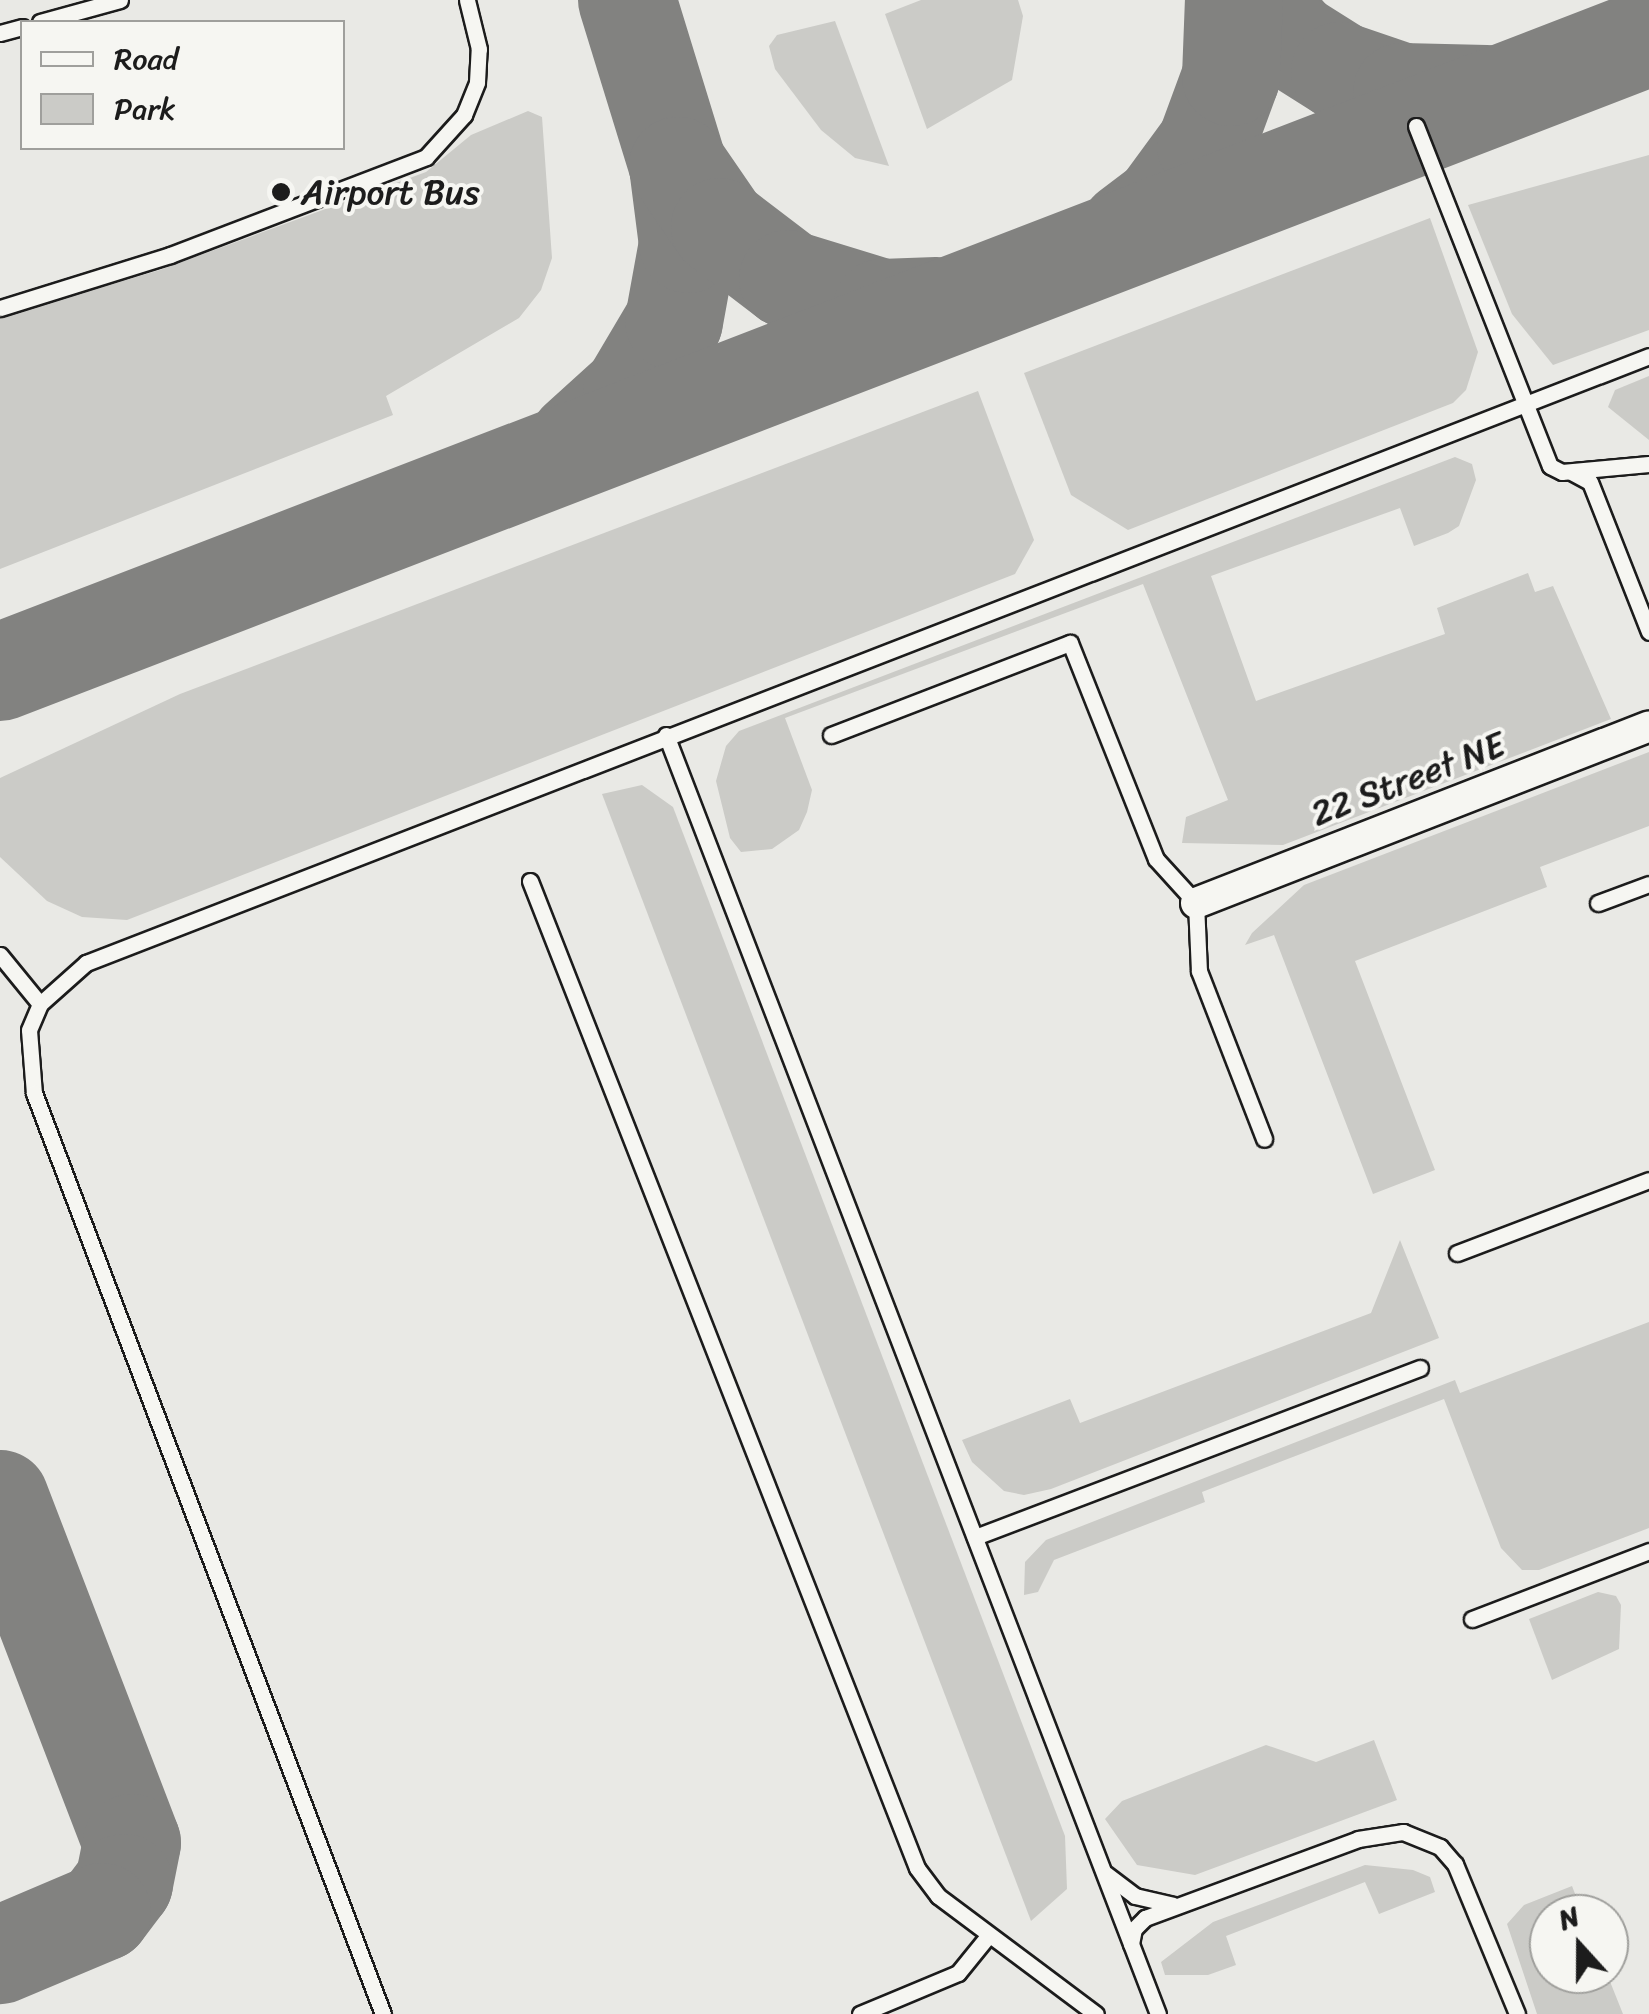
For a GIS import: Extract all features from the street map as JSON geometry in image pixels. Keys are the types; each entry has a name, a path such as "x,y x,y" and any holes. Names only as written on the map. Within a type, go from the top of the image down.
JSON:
{"street":[{"name":"22 Street NE","path":"1196,903 1649,726"}],"lane":[{"path":"47,20 120,0"},
{"path":"0,308 170,255 426,156 464,115 477,82 479,49 467,0"},
{"path":"1416,126 1550,466 1590,482 1649,632"},
{"path":"383,2014 34,1093 29,1030 40,1004 86,963 1649,356"},
{"path":"1571,472 1646,466"},
{"path":"831,734 1070,643 1156,860 1196,903 1200,972 1264,1138"},
{"path":"666,735 1158,2014"},
{"path":"530,881 916,1868 938,1896 1096,2014"},
{"path":"1598,903 1649,884"},
{"path":"0,955 40,1004"},
{"path":"1457,1254 1649,1180"},
{"path":"975,1537 1420,1368"},
{"path":"1472,1619 1648,1555"},
{"path":"1132,1948 1139,1922 1358,1838 1402,1832 1422,1836 1440,1847 1464,1880 1517,2014"},
{"path":"1098,1862 1135,1896 1184,1904"},
{"path":"860,2014 958,1973 988,1936"}],"green space":[{"path":"921,0 1018,0 1023,16 1012,80 927,129 885,14"},
{"path":"835,21 889,166 855,158 821,130 775,69 769,46 777,35"},
{"path":"528,111 542,117 552,258 541,290 519,318 386,396 393,415 0,569 0,317 160,270 426,172 471,135"},
{"path":"1649,155 1649,330 1553,365 1512,314 1468,205"},
{"path":"1430,218 1478,352 1466,390 1453,403 1128,530 1071,495 1024,373"},
{"path":"1649,376 1649,440 1608,407 1615,390"},
{"path":"978,391 1034,540 1015,574 127,920 82,917 47,901 0,857 0,778 180,694"},
{"path":"1455,457 1472,464 1476,480 1459,526 1448,533 1414,546 1400,508 1211,576 1256,701 1445,634 1437,608 1528,573 1535,592 1553,586 1611,719 1283,845 1182,843 1186,817 1228,800 1143,584 785,718 812,790 799,830 772,849 741,852 730,838 716,781 726,746 739,731"},
{"path":"1649,752 1649,826 1540,867 1547,887 1355,961 1435,1170 1373,1194 1274,935 1245,945 1252,933 1304,885"},
{"path":"642,785 673,807 1065,1836 1067,1889 1031,1921 602,794"},
{"path":"1400,1240 1439,1338 1051,1489 1024,1495 1004,1491 972,1462 962,1440 1070,1399 1080,1423 1371,1313"},
{"path":"1649,1322 1649,1528 1539,1570 1522,1570 1501,1548 1444,1399 1202,1492 1205,1502 1054,1560 1038,1592 1024,1595 1025,1562 1046,1540 1455,1380 1460,1393"},
{"path":"1598,1592 1616,1596 1621,1605 1619,1649 1552,1680 1529,1619"},
{"path":"1374,1740 1397,1800 1195,1875 1137,1865 1105,1819 1122,1801 1266,1745 1316,1762"},
{"path":"1365,1865 1413,1870 1430,1877 1435,1892 1379,1914 1365,1882 1226,1936 1236,1965 1208,1975 1165,1975 1161,1962 1213,1922"},
{"path":"1572,1886 1575,1894 1552,1894"},
{"path":"1529,1903 1529,1990 1507,1924"},
{"path":"1530,1994 1615,1994 1623,2014 1537,2014"}],"taxiway":[{"path":"627,0 678,166"},
{"path":"1129,230 1162,205 1206,145 1231,77 1234,0"},
{"path":"1256,0 1294,42 1340,71 1402,92 1486,94"},
{"path":"0,672 1649,37"},
{"path":"578,441 632,392 674,321 688,244 678,166 720,227 788,279 882,308 937,306"},
{"path":"0,1499 132,1843 124,1883 102,1912 0,1955"}],"place":[{"name":"Airport Bus","path":"281,192"}]}
